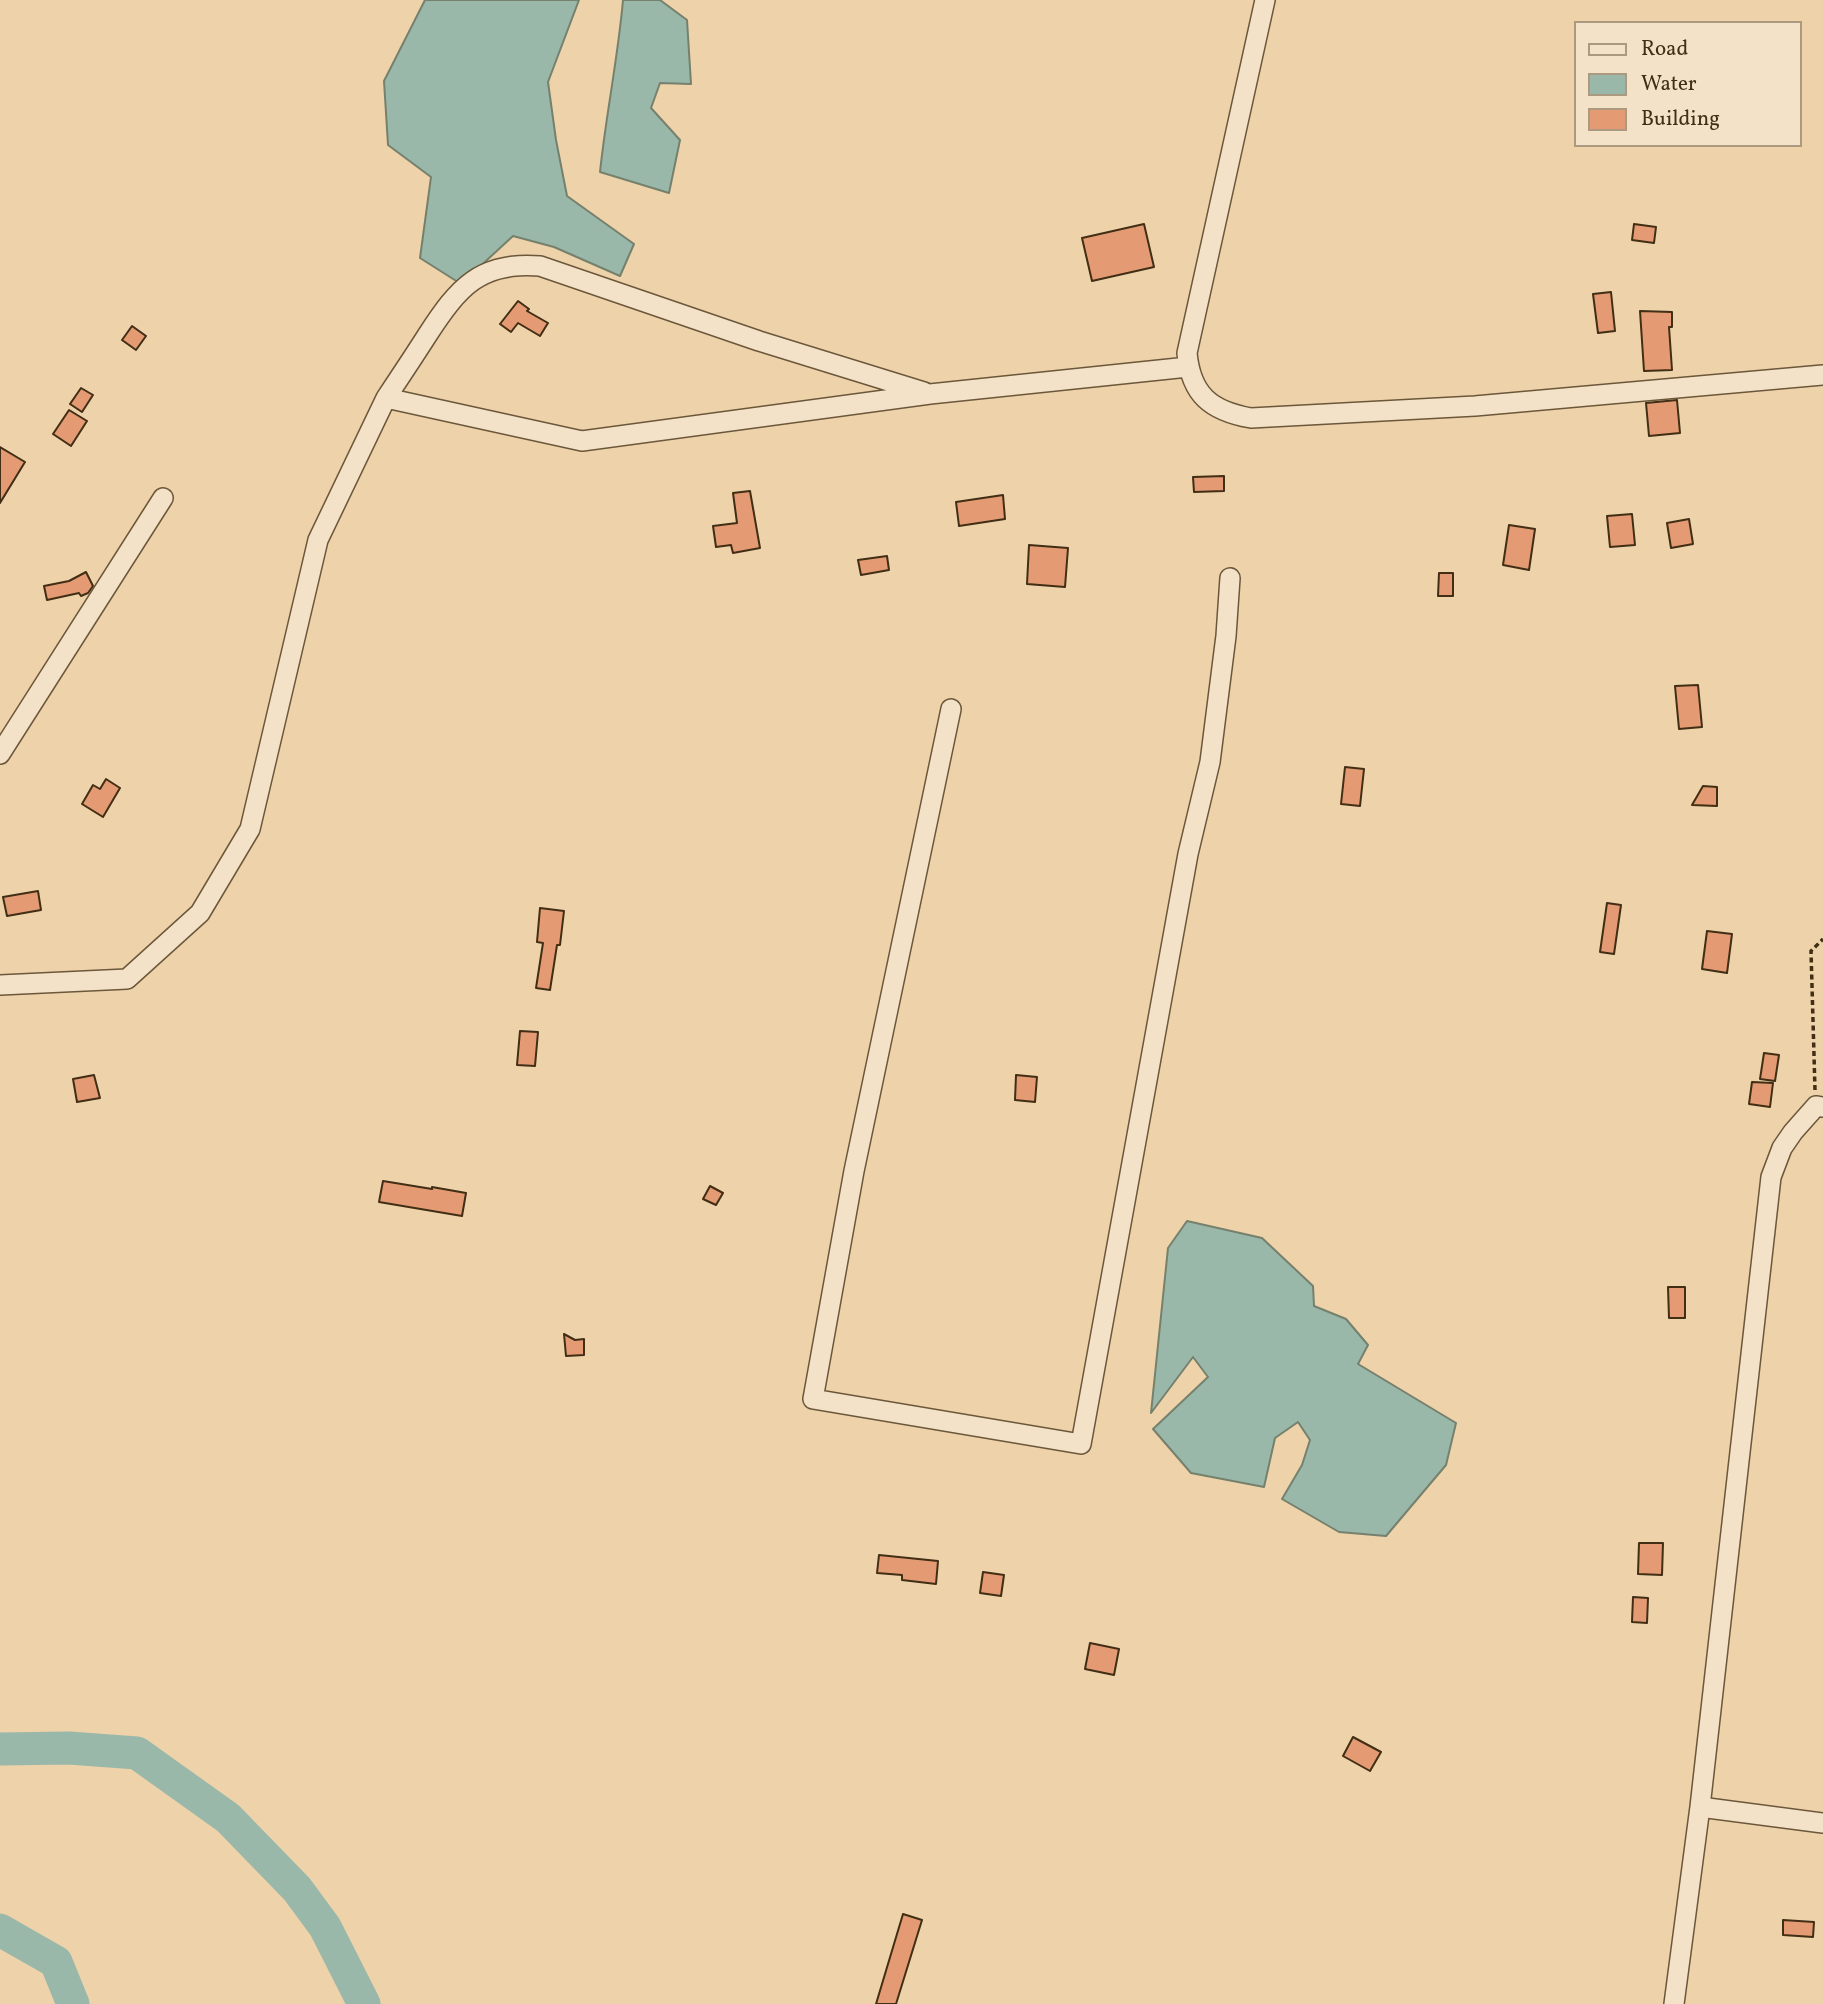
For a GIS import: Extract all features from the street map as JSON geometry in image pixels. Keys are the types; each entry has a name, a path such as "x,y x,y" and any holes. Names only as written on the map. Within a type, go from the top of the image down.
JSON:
{"street":[{"path":"1265,0 1187,353 1188,367 1194,382 1202,395 1216,407 1230,414 1251,418 1475,405 1823,375"},
{"path":"0,985 127,979 200,913 250,829 318,540 386,398 447,305 478,277 511,266 540,266 759,341 930,394"},
{"path":"386,398 582,441 930,394 1188,367"},
{"path":"0,754 163,498"},
{"path":"951,709 854,1171 813,1399 1081,1444 1185,868 1210,762 1226,636 1230,578"},
{"path":"1674,2004 1700,1807 1771,1177 1782,1148 1793,1132 1819,1106"},
{"path":"1700,1807 1823,1823"}],"path":[{"path":"1819,1106 1811,951 1823,939"}],"water":[{"path":"425,0 579,0 548,82 556,140 567,196 634,244 620,276 554,247 513,236 461,284 420,258 431,177 388,145 384,81"},
{"path":"623,0 660,0 687,20 691,84 660,83 651,108 680,140 669,193 600,172"},
{"path":"1187,1221 1262,1238 1313,1286 1314,1306 1346,1319 1368,1345 1358,1364 1456,1423 1446,1465 1386,1536 1339,1532 1282,1499 1302,1465 1310,1440 1298,1422 1275,1438 1264,1487 1191,1473 1153,1429 1208,1377 1193,1357 1151,1413 1168,1248"}],"building":[{"path":"1144,224 1154,267 1092,281 1082,238"},
{"path":"1634,224 1656,227 1654,243 1632,240"},
{"path":"1611,292 1615,331 1598,333 1593,294"},
{"path":"518,301 529,309 527,311 548,323 540,336 518,323 511,332 500,324"},
{"path":"1640,311 1672,312 1672,327 1669,327 1672,370 1644,371"},
{"path":"132,326 146,336 136,350 122,340"},
{"path":"81,388 93,395 82,412 70,404"},
{"path":"1677,400 1680,433 1649,436 1646,403"},
{"path":"69,410 87,421 71,446 53,434"},
{"path":"0,447 25,462 0,503"},
{"path":"1224,476 1224,491 1194,492 1193,477"},
{"path":"750,491 760,548 733,553 731,545 716,547 713,526 737,523 733,493"},
{"path":"1003,495 1005,519 959,526 956,502"},
{"path":"1632,514 1635,545 1610,547 1607,516"},
{"path":"1689,519 1693,544 1671,548 1667,523"},
{"path":"1509,525 1535,529 1529,570 1503,565"},
{"path":"1029,545 1068,548 1065,587 1027,584"},
{"path":"887,556 889,570 861,575 858,560"},
{"path":"86,572 93,586 88,593 47,600 44,586 69,581"},
{"path":"1439,573 1453,573 1453,596 1438,596"},
{"path":"1698,685 1702,727 1679,729 1675,686"},
{"path":"1345,767 1364,769 1360,806 1341,804"},
{"path":"106,779 120,788 103,817 82,804 93,785 100,789"},
{"path":"1703,786 1717,787 1717,806 1692,805"},
{"path":"38,891 41,910 7,916 3,897"},
{"path":"1607,903 1621,905 1614,954 1600,952"},
{"path":"540,908 564,911 550,990 536,988 543,943 537,942"},
{"path":"1707,931 1732,934 1727,973 1702,969"},
{"path":"520,1031 538,1032 535,1066 517,1065"},
{"path":"1764,1053 1779,1055 1775,1081 1760,1079"},
{"path":"94,1075 100,1098 77,1102 73,1079"},
{"path":"1016,1075 1037,1077 1035,1102 1015,1100"},
{"path":"1752,1082 1773,1083 1770,1107 1749,1104"},
{"path":"383,1181 466,1193 462,1216 379,1202"},
{"path":"710,1186 723,1193 716,1205 703,1199"},
{"path":"1668,1287 1685,1287 1685,1318 1669,1318"},
{"path":"564,1334 575,1340 584,1339 584,1355 566,1356"},
{"path":"1639,1543 1663,1543 1662,1575 1638,1574"},
{"path":"879,1555 938,1561 936,1584 902,1580 902,1575 877,1573"},
{"path":"983,1572 1004,1575 1001,1596 980,1593"},
{"path":"1633,1597 1648,1598 1647,1623 1632,1622"},
{"path":"1090,1643 1119,1649 1114,1675 1085,1669"},
{"path":"1353,1737 1381,1752 1370,1771 1343,1756"},
{"path":"903,1914 922,1920 896,2004 876,2004"},
{"path":"1783,1920 1814,1922 1813,1937 1783,1935"}],"waterway":[{"path":"0,1749 69,1748 137,1753 228,1818 297,1889 325,1927 364,2004"},
{"path":"0,1930 56,1962 73,2004"}]}
